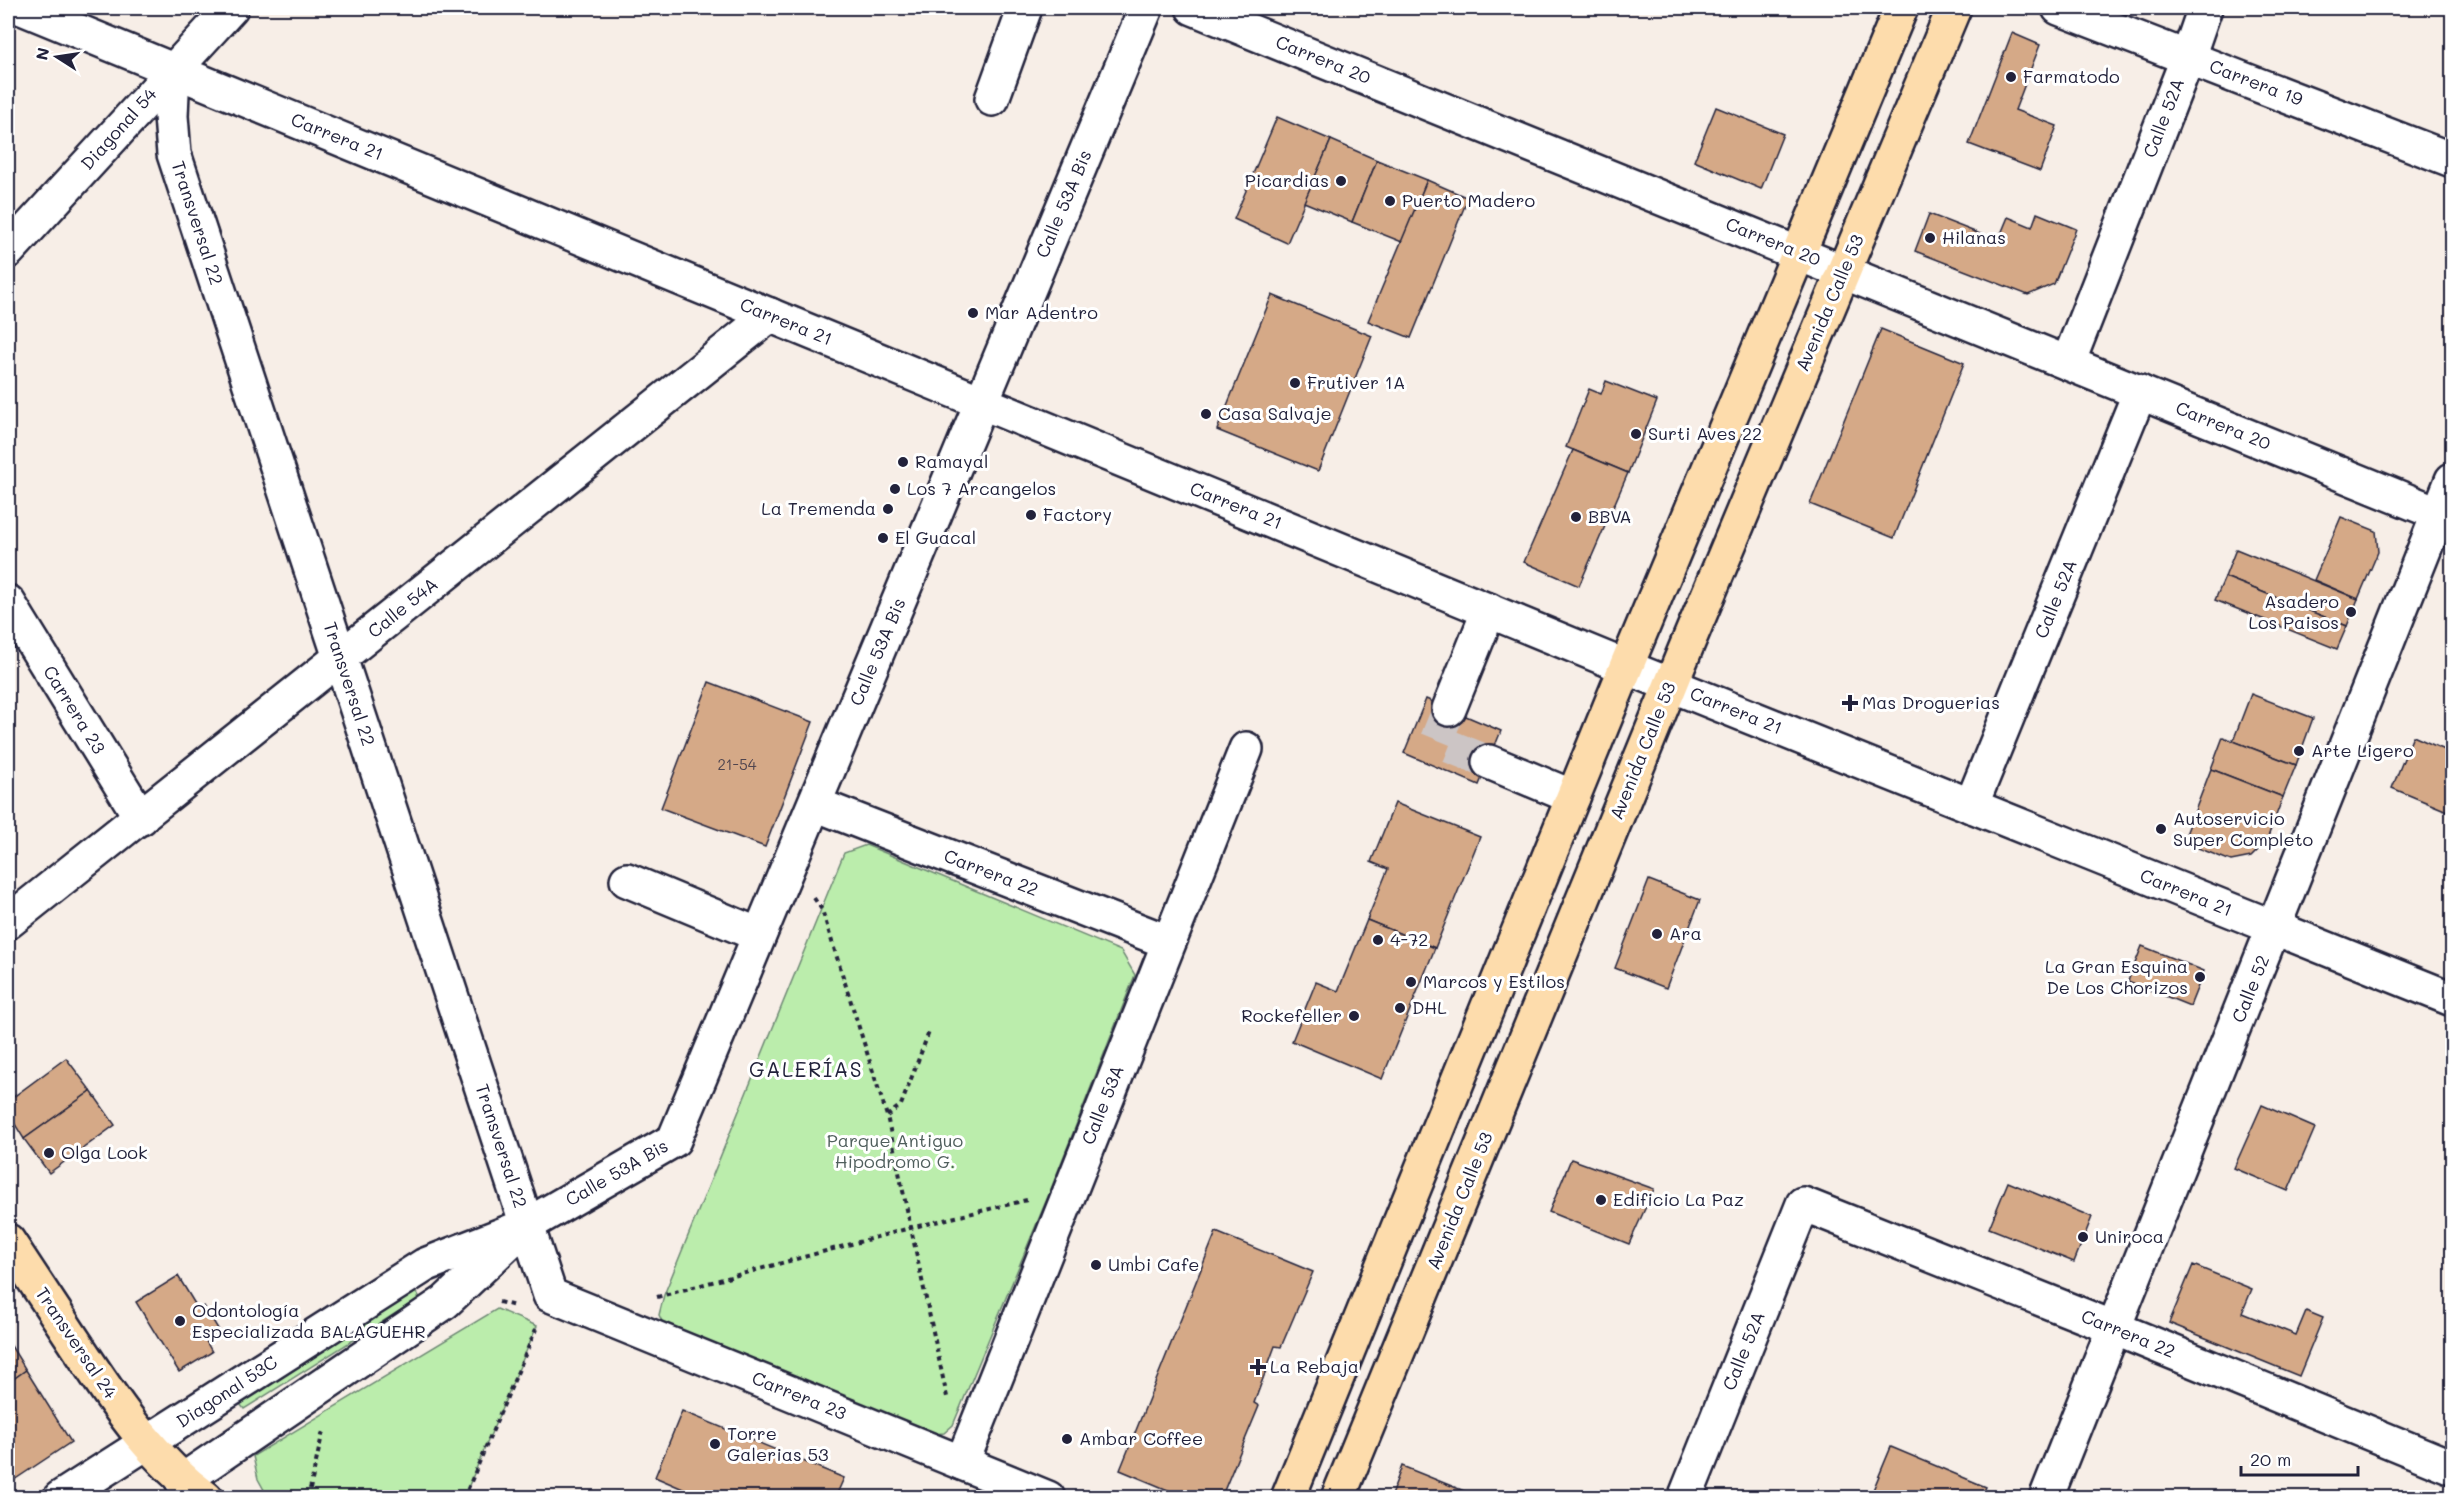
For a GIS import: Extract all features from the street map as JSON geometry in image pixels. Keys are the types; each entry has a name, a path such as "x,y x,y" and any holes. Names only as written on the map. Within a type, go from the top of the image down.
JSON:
{"main road":[{"path":"1288,1497 1626,667 1901,8"},
{"name":"Avenida Calle 53","path":"1338,1497 1671,685 1953,8"},
{"name":"Transversal 24","path":"8,1241 117,1405 146,1443 194,1489"}],"street":[{"name":"Carrera 21","path":"22,8 1626,667 2452,999"},
{"name":"Diagonal 54","path":"8,251 231,8"},
{"path":"992,99 1025,8"},
{"name":"Calle 53A Bis","path":"527,1225 674,1140 1146,8"},
{"name":"Carrera 20","path":"1193,8 2446,516"},
{"name":"Carrera 19","path":"2059,8 2452,160"},
{"name":"Calle 52A","path":"2068,363 2205,8"},
{"name":"Transversal 22","path":"173,70 171,116 174,154 550,1295"},
{"name":"Calle 54A","path":"8,922 770,315"},
{"name":"Calle 52A","path":"1971,806 2140,392"},
{"name":"Calle 52","path":"2046,1497 2275,929 2446,516 2452,480"},
{"name":"Carrera 23","path":"8,602 141,818"},
{"path":"1449,709 1489,610"},
{"name":"Calle 53A","path":"962,1463 1069,1189 1246,749"},
{"path":"1489,762 1573,797"},
{"name":"Carrera 22","path":"814,804 1168,942"},
{"path":"627,880 759,935"},
{"name":"Calle 52A","path":"1684,1497 1803,1204"},
{"name":"Carrera 22","path":"1803,1204 2114,1328 2452,1467"},
{"path":"194,1489 445,1302 527,1225"},
{"name":"Diagonal 53C","path":"60,1497 425,1265 527,1225"},
{"name":"Carrera 23","path":"550,1295 1048,1497"}],"path":[{"path":"789,862 822,910 887,1116 948,1402"},
{"path":"887,1116 901,1105 929,1032"},
{"path":"653,1299 910,1228 1069,1189"},
{"path":"464,1497 550,1295"}],"green space":[{"name":"Parque Antiguo Hipodromo G.","path":"866,845 1121,951 1135,975 1049,1194 953,1425 944,1433 921,1435 666,1330 659,1315 664,1295 844,853"},
{"path":"414,1287 420,1298 244,1409 237,1400"},
{"path":"497,1309 537,1326 464,1497 268,1497 258,1479 253,1456"}],"building":[{"name":"Farmatodo","path":"2012,33 2040,45 2015,110 2057,126 2040,171 1969,144"},
{"path":"1716,107 1783,134 1761,189 1694,161"},
{"path":"1277,117 1331,140 1287,243 1234,219"},
{"name":"Picardias","path":"1331,140 1377,160 1352,222 1304,202"},
{"name":"Puerto Madero","path":"1377,160 1427,180 1402,242 1352,222"},
{"path":"1427,180 1468,198 1411,338 1368,321"},
{"path":"2037,213 2076,229 2054,284 2028,295 1915,251 1929,214 1998,241 2008,217 2032,227"},
{"name":"Frutiver 1A","path":"1272,295 1372,336 1318,471 1217,430"},
{"path":"1881,329 1964,363 1894,538 1810,504"},
{"path":"1606,381 1657,401 1628,473 1566,447 1589,389 1601,394"},
{"name":"BBVA","path":"1573,450 1628,473 1579,586 1524,562"},
{"path":"2341,517 2376,531 2378,552 2358,599 2314,580"},
{"path":"2236,549 2358,599 2347,626 2225,577"},
{"path":"2225,577 2347,626 2337,649 2215,600"},
{"path":"709,682 813,722 765,847 661,808"},
{"path":"2251,694 2313,718 2296,765 2233,741"},
{"path":"1426,699 1501,731 1479,785 1404,753"},
{"path":"2413,736 2452,753 2452,813 2392,788"},
{"path":"2223,737 2296,765 2283,797 2211,769"},
{"path":"2211,769 2283,797 2266,842 2251,857 2231,861 2183,842"},
{"path":"1395,803 1480,837 1435,948 1367,920 1388,869 1371,862"},
{"name":"Ara","path":"1649,880 1700,900 1666,988 1615,968"},
{"name":"Rockefeller","path":"1367,920 1435,948 1382,1079 1292,1041 1316,982 1338,991"},
{"path":"2142,946 2204,971 2190,1006 2128,981"},
{"path":"66,1058 91,1091 24,1139 8,1113 8,1101"},
{"path":"91,1091 115,1125 49,1173 24,1139"},
{"path":"2262,1105 2315,1128 2288,1191 2234,1168"},
{"name":"Edificio La Paz","path":"1571,1159 1654,1189 1629,1244 1549,1212"},
{"path":"2008,1182 2092,1217 2074,1262 1989,1228"},
{"path":"1216,1232 1313,1272 1281,1347 1275,1346 1254,1403 1259,1406 1221,1498 1187,1498 1120,1470"},
{"path":"2193,1265 2252,1289 2242,1313 2296,1335 2306,1311 2323,1318 2299,1376 2169,1323"},
{"name":"Odontología Especializada BALAGUEHR","path":"178,1276 198,1309 204,1306 220,1332 206,1341 212,1352 179,1372 136,1302"},
{"path":"8,1341 26,1370 8,1383"},
{"path":"26,1370 71,1442 14,1480 8,1468 8,1383"},
{"name":"Torre Galerias 53","path":"682,1411 844,1478 835,1498 704,1498 655,1477"},
{"path":"1891,1447 1986,1487 1981,1498 1877,1498 1871,1495"},
{"path":"1402,1466 1474,1495 1473,1498 1390,1498"}],"tunnel":[{"path":"1449,709 1436,741 1489,762"}],"place":[{"name":"Farmatodo","path":"2011,77"},
{"name":"Picardias","path":"1341,181"},
{"name":"Puerto Madero","path":"1390,201"},
{"name":"Hilanas","path":"1930,238"},
{"name":"Mar Adentro","path":"973,313"},
{"name":"Frutiver 1A","path":"1295,383"},
{"name":"Casa Salvaje","path":"1206,414"},
{"name":"Surti Aves 22","path":"1636,434"},
{"name":"Ramayal","path":"903,462"},
{"name":"Los 7 Arcangelos","path":"895,489"},
{"name":"La Tremenda","path":"888,509"},
{"name":"Factory","path":"1031,515"},
{"name":"BBVA","path":"1576,517"},
{"name":"El Guacal","path":"883,538"},
{"name":"Asadero Los Paisos","path":"2351,612"},
{"name":"Mas Droguerias","path":"1850,703"},
{"name":"Arte Ligero","path":"2299,751"},
{"name":"Autoservicio Super Completo","path":"2161,829"},
{"name":"Ara","path":"1657,934"},
{"name":"4-72","path":"1378,940"},
{"name":"La Gran Esquina De Los Chorizos","path":"2200,977"},
{"name":"Marcos y Estilos","path":"1411,982"},
{"name":"DHL","path":"1400,1008"},
{"name":"Rockefeller","path":"1354,1016"},
{"name":"Olga Look","path":"49,1153"},
{"name":"Edificio La Paz","path":"1601,1200"},
{"name":"Uniroca","path":"2083,1237"},
{"name":"Umbi Cafe","path":"1096,1265"},
{"name":"Odontología Especializada BALAGUEHR","path":"180,1321"},
{"name":"La Rebaja","path":"1258,1367"},
{"name":"Ambar Coffee","path":"1067,1439"},
{"name":"Torre Galerias 53","path":"715,1444"}],"district":[{"name":"GALERÍAS","path":"806,1070"}]}
